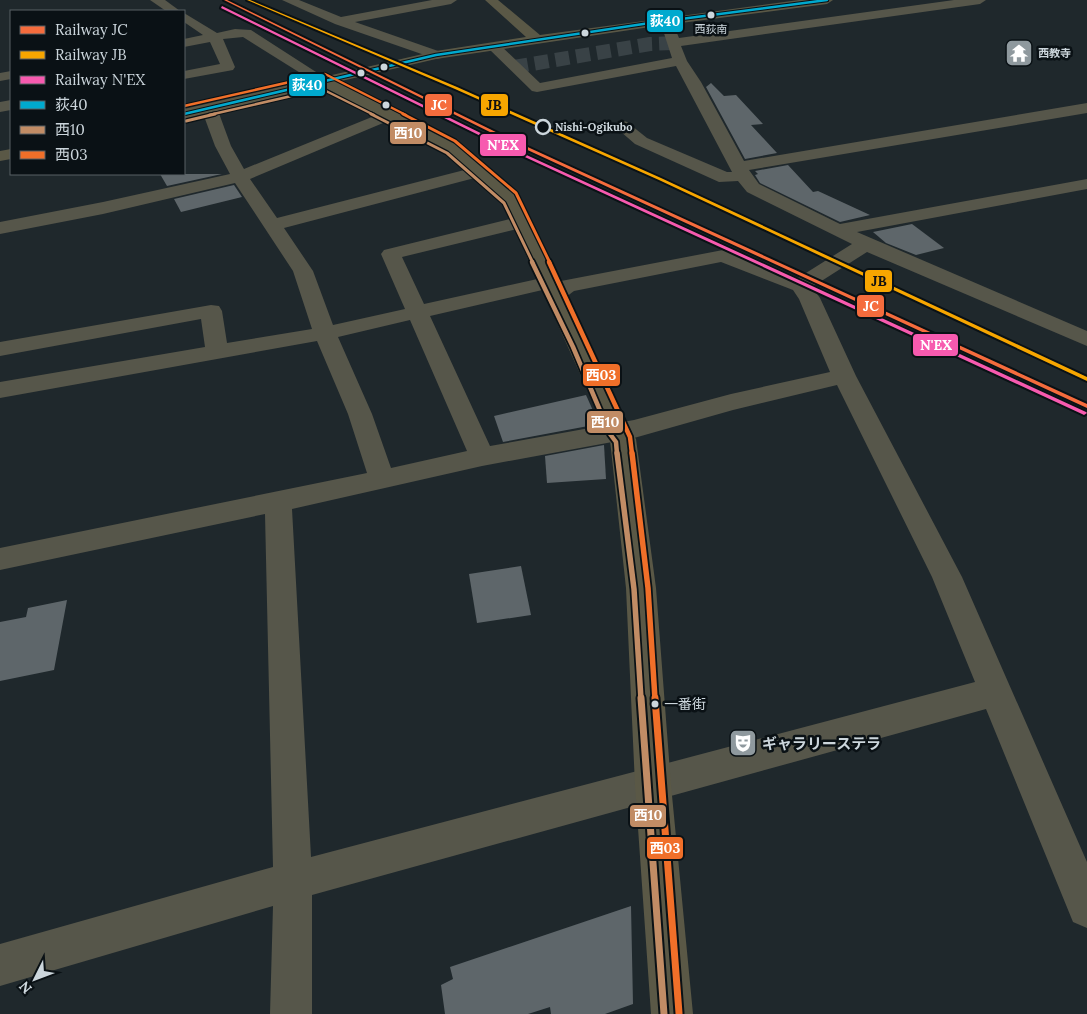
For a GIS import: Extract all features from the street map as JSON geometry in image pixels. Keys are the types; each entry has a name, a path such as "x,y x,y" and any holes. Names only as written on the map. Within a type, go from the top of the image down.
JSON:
{"street":[{"path":"156,0 172,10"},
{"path":"288,0 340,21 436,55"},
{"path":"340,21 451,0"},
{"path":"491,0 537,40"},
{"path":"185,114 436,55 537,40 665,16 827,0"},
{"path":"674,42 980,0"},
{"path":"665,16 680,61 694,82 740,171 753,188 866,244 1087,340"},
{"path":"185,18 215,37 228,67 185,75"},
{"path":"185,43 246,33 323,81 451,147 510,198 554,288 617,431 623,439 641,588 672,1014"},
{"path":"494,47 537,88 587,86 680,61"},
{"path":"209,108 223,146 240,177 303,271 325,333 360,414 382,480"},
{"path":"621,125 641,141 725,178 740,171 1087,108"},
{"path":"0,228 103,208 240,177 390,115"},
{"path":"272,224 480,171"},
{"path":"836,230 1087,184"},
{"path":"482,457 392,254 522,222"},
{"path":"800,286 866,244"},
{"path":"0,390 325,333 419,312 723,256 800,286 809,298 844,376 947,577 994,692 1032,774 1087,906"},
{"path":"0,348 211,311 217,352"},
{"path":"0,559 382,480 482,457 634,429 731,402 844,376"},
{"path":"278,502 293,881 291,1014"},
{"path":"0,965 293,881 994,692"}],"building":[{"path":"711,83 724,96 736,95 763,124 751,125 777,153 745,159 706,87"},
{"path":"788,165 813,192 818,191 870,215 840,222 760,183 755,175 758,174 755,171"},
{"path":"222,174 167,186 161,175"},
{"path":"234,185 242,197 181,212 174,199"},
{"path":"912,224 944,248 916,255 886,243 873,232"},
{"path":"586,395 599,424 503,442 494,416"},
{"path":"604,445 606,479 547,483 545,456"},
{"path":"521,566 531,615 477,623 469,574"},
{"path":"67,600 54,670 0,681 0,622 26,617 28,608"},
{"path":"631,906 633,1004 605,1014 551,1014 550,1007 528,1014 445,1014 441,985 453,979 450,967"}],"tunnel":[{"path":"514,67 650,44 674,43"}],"rail line":[{"name":"JC","path":"225,0 507,139 1087,406"},
{"name":"JB","path":"248,0 456,88 660,179 1087,379"},
{"name":"N'EX","path":"222,7 504,146 1084,413"}],"transit line":[{"name":"荻40","path":"185,114 436,55 650,23 827,0"},
{"name":"西03","path":"185,106 325,74 455,141 516,193 587,341 630,437 648,588 660,784 679,1013"},
{"name":"西10","path":"186,121 322,89 447,153 504,203 573,347 610,434 616,442 634,589 646,786 664,1014"}],"place":[{"name":"西荻南","path":"711,15"},
{"name":"西教寺","path":"1019,53"},
{"name":"Nishi-Ogikubo","path":"543,127"},
{"name":"一番街","path":"655,704"},
{"name":"ギャラリーステラ","path":"743,743"}]}
